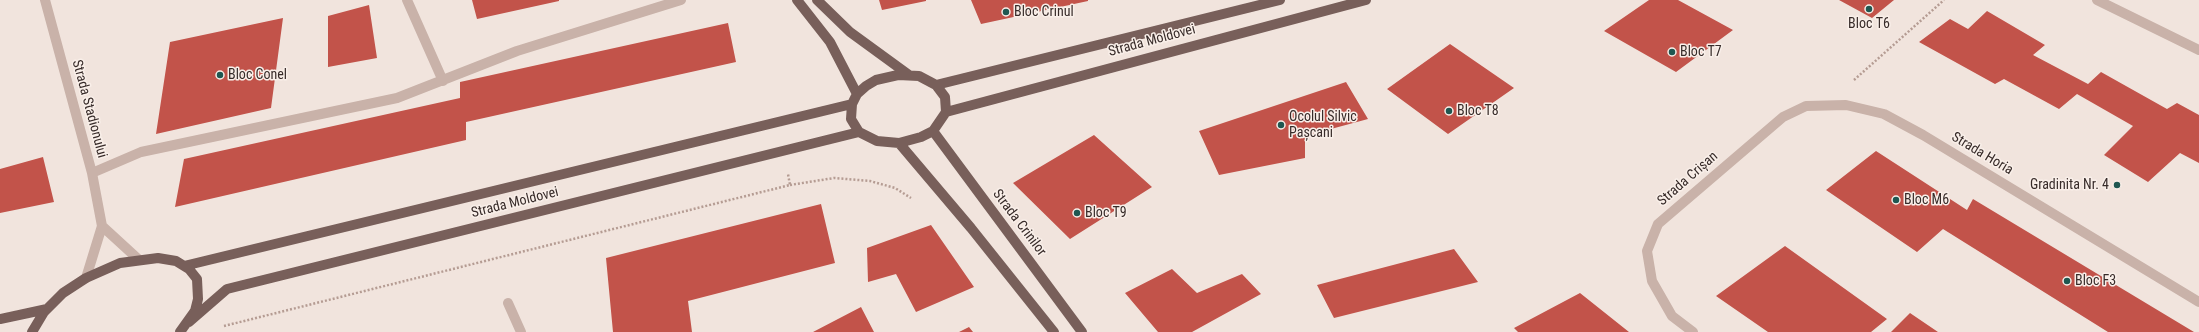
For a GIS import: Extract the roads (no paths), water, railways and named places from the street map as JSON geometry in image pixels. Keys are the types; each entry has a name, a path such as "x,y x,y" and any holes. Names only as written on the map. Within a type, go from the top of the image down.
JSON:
{"main road":[{"path":"797,0 830,42 857,94"},
{"path":"817,0 850,32 909,75"},
{"name":"Strada Moldovei","path":"936,85 1280,0"},
{"name":"Strada Moldovei","path":"946,112 1366,0"},
{"path":"898,75 909,75 919,76 936,85 945,97 946,112 941,122 933,130 921,137 899,143 877,141 859,132 851,119 852,104 857,94 876,80 898,75"},
{"name":"Strada Moldovei","path":"184,266 852,104"},
{"name":"Strada Crinilor","path":"933,130 1082,332"},
{"name":"Strada Moldovei","path":"188,322 227,289 784,152 859,132"},
{"path":"899,143 971,228 1054,332"},
{"path":"32,332 47,309 63,293 86,278 120,263 138,259 158,258 176,261 189,269 197,280 199,289 195,311 180,332"},
{"path":"0,319 47,309"}],"street":[{"name":"Strada Stadionului","path":"45,0 92,173 102,226 86,278"},
{"path":"407,0 443,81"},
{"path":"92,173 141,152 397,98 517,51 681,0"},
{"path":"2097,0 2199,50"},
{"name":"Strada Horia","path":"1846,105 1884,114 1923,135 2199,302"},
{"name":"Strada Crișan","path":"1693,332 1672,316 1652,281 1647,251 1658,224 1783,117 1806,106 1846,105"},
{"path":"102,226 138,259"},
{"path":"508,303 521,332"}],"place":[{"name":"Bloc T6","path":"1869,9"},
{"name":"Bloc Crinul","path":"1006,12"},
{"name":"Bloc T7","path":"1672,52"},
{"name":"Bloc Conel","path":"220,75"},
{"name":"Bloc T8","path":"1449,111"},
{"name":"Ocolul Silvic Pașcani","path":"1281,125"},
{"name":"Gradinita Nr. 4","path":"2117,185"},
{"name":"Bloc M6","path":"1896,200"},
{"name":"Bloc T9","path":"1077,213"},
{"name":"Bloc F3","path":"2067,281"}]}
